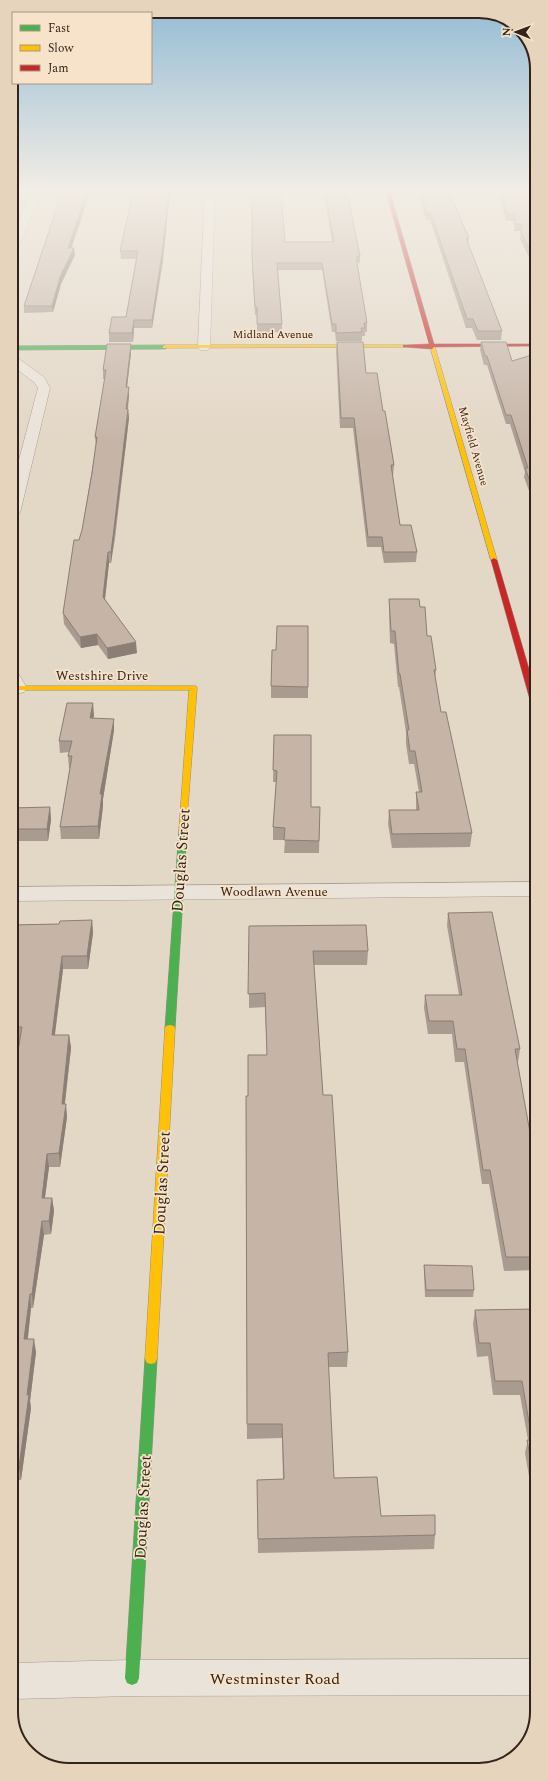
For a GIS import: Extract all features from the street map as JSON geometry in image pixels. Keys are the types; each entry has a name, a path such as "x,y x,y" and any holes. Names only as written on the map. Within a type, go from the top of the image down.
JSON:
{"street":[{"path":"204,346 207,275"},
{"name":"Mayfield Avenue","path":"412,275 530,686"},
{"name":"Midland Avenue","path":"18,348 530,345"},
{"path":"18,364 39,380 44,388 18,490"},
{"name":"Westshire Drive","path":"18,684 193,688"},
{"name":"Douglas Street","path":"132,1678 178,892 193,688"},
{"name":"Woodlawn Avenue","path":"18,894 530,889"},
{"name":"Westminster Road","path":"18,1681 132,1678 530,1677"}],"building":[{"path":"34,275 61,275 52,306 24,306"},
{"path":"134,275 159,275 152,320 134,320 132,333 109,333 112,317 126,317"},
{"path":"253,275 278,275 282,324 257,324 257,307 255,307"},
{"path":"324,275 359,275 367,323 364,323 365,328 361,328 362,332 336,333 336,324 332,324"},
{"path":"452,275 480,275 502,331 478,331 473,319 467,319"},
{"path":"337,342 363,342 366,373 377,373 394,465 391,465 400,525 411,525 417,552 384,552 382,537 368,537 354,418 341,418"},
{"path":"481,342 506,342 512,361 530,356 530,481 525,468 528,468 511,415 506,415 487,356 485,356"},
{"path":"107,344 131,344 126,387 129,387 126,409 128,409 111,552 108,552 103,597 136,642 107,648 97,634 80,637 63,613 74,540 79,540 82,530 92,473 97,437 95,437 106,370 103,370"},
{"path":"389,599 419,599 420,607 425,607 427,636 431,636 436,670 434,670 441,712 446,712 472,833 392,834 389,810 419,810 416,792 422,792 415,751 410,751 407,730 409,730 399,674 395,631 391,631"},
{"path":"277,626 308,626 308,687 271,686 272,650 276,650"},
{"path":"67,703 93,703 90,718 114,719 100,794 102,794 98,826 60,827 72,756 68,756 72,741 59,741"},
{"path":"274,735 311,735 311,807 320,807 319,841 284,840 285,828 273,827 277,771 273,770"},
{"path":"50,807 47,829 18,829 18,808"},
{"path":"492,912 520,1049 515,1049 530,1133 530,1257 506,1257 490,1170 483,1170 465,1049 457,1049 453,1021 429,1021 425,995 462,995 448,913"},
{"path":"92,920 87,956 62,956 52,1035 69,1035 62,1104 66,1104 59,1153 47,1154 42,1198 52,1198 49,1221 42,1221 24,1339 34,1339 27,1395 29,1395 18,1467 18,1051 22,1027 18,1027 18,925 59,924 60,921"},
{"path":"366,925 368,951 313,951 323,1095 332,1095 348,1352 328,1353 334,1478 377,1477 381,1516 435,1515 435,1535 258,1539 257,1480 284,1479 282,1424 247,1424 246,1096 248,1096 248,1055 267,1055 265,993 248,994 249,926"},
{"path":"424,1265 472,1266 474,1290 426,1290"},
{"path":"530,1309 530,1428 522,1381 495,1381 490,1343 479,1343 475,1310"},
{"path":"527,1440 530,1440 530,1456"}],"traffic: fast":[{"path":"18,348 165,347"},
{"path":"170,1028 183,830"},
{"path":"132,1678 151,1359"}],"traffic: slow":[{"path":"165,347 405,346"},
{"path":"432,347 494,560"},
{"path":"18,688 193,688 183,830"},
{"path":"151,1359 170,1028"}],"traffic: jam":[{"path":"412,275 432,347"},
{"path":"405,346 530,345"},
{"path":"494,560 530,686"}]}
